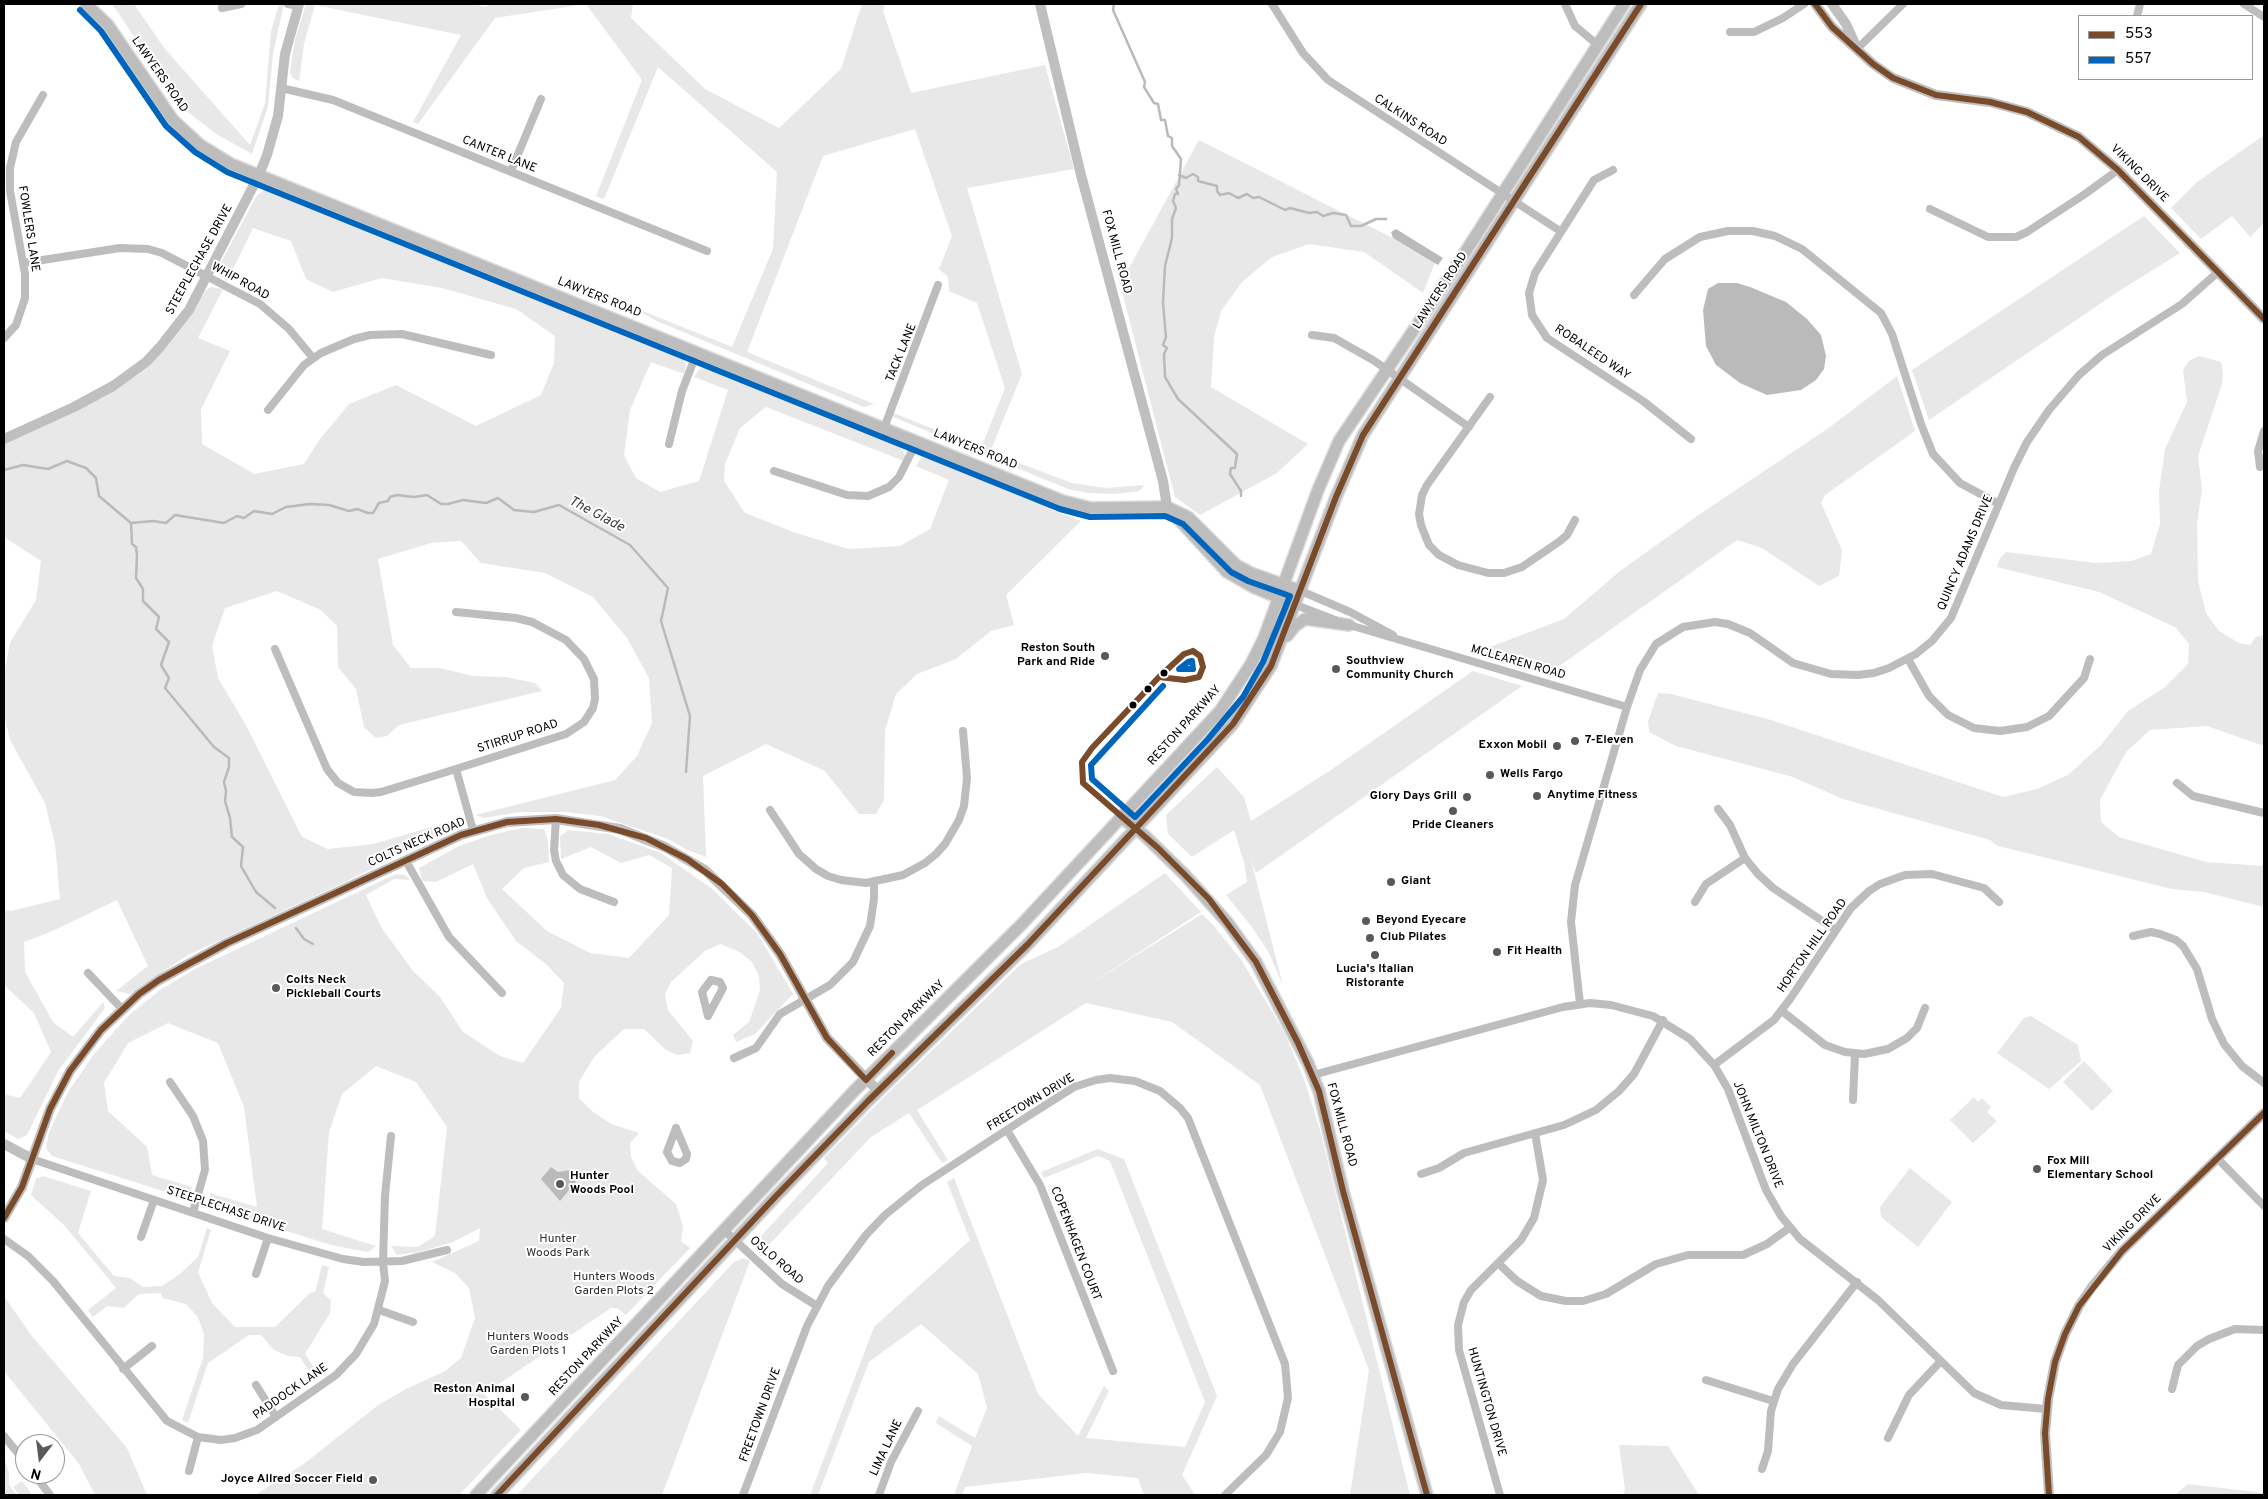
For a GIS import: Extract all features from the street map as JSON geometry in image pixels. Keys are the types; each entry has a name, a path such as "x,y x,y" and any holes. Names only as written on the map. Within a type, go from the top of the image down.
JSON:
{"main road":[{"name":"LAWYERS ROAD","path":"86,4 108,25 162,106 187,134 215,155 259,176 1075,505 1104,508 1167,507 1188,517 1236,565 1251,574 1301,591 1336,497 1355,451 1372,419 1515,203 1641,4"},
{"name":"LAWYERS ROAD","path":"1283,585 1328,463 1339,441 1502,195 1624,4"},
{"path":"1167,507 1227,572 1296,605"},
{"name":"RESTON PARKWAY","path":"476,1495 866,1080 1022,924 1201,733 1235,690 1264,638 1283,585"},
{"path":"497,1495 735,1240 878,1091 1028,944 1233,724 1259,687 1279,648 1301,591"},
{"path":"1279,648 1295,626 1305,619 1349,625"},
{"name":"FOX MILL ROAD","path":"1121,817 1136,828 1185,875 1227,922 1256,962 1313,1075 1427,1495"}],"street":[{"path":"222,8 241,4"},
{"name":"FOX MILL ROAD","path":"1040,4 1082,176 1163,481 1167,507"},
{"name":"CALKINS ROAD","path":"1272,4 1302,53 1328,80 1560,231"},
{"path":"1565,4 1575,26 1598,45"},
{"path":"1730,32 1754,32 1783,18 1804,4"},
{"name":"VIKING DRIVE","path":"1815,4 1832,27 1888,74 1924,91 1953,98 2006,106 2044,119 2079,137 2118,170 2264,319"},
{"name":"VIKING DRIVE","path":"1832,4 1846,24 1857,49"},
{"path":"1857,49 1903,4"},
{"path":"2244,4 2264,18"},
{"name":"STEEPLECHASE DRIVE","path":"4,439 94,397 140,366 176,329 208,276 259,176 274,134 295,5"},
{"name":"CANTER LANE","path":"281,88 333,100 707,251"},
{"name":"FOWLERS LANE","path":"4,338 16,325 24,305 26,287 10,191 10,168 16,142 43,95"},
{"path":"511,171 541,99"},
{"name":"ROBALEED WAY","path":"1614,170 1594,180 1560,231 1530,283 1529,304 1538,327 1547,338 1643,402 1691,439"},
{"path":"1930,209 1988,237 2016,237 2028,232 2118,170"},
{"path":"1634,295 1665,259 1700,237 1728,231 1753,231 1775,236 1802,249 1880,313 1892,334 1921,424 1933,454 1960,483 1999,504"},
{"name":"WHIP ROAD","path":"23,263 120,248 134,248 162,253 260,304 289,329 313,358"},
{"name":"QUINCY ADAMS DRIVE","path":"1580,1004 1571,922 1575,885 1627,707 1640,670 1656,644 1683,627 1696,623 1715,622 1740,628 1793,663 1831,674 1874,673 1908,659 1932,641 1951,618 1999,504 2028,442 2063,392 2100,356 2182,304 2218,272"},
{"name":"TACK LANE","path":"884,428 938,285"},
{"path":"268,410 296,373 313,358 346,342 385,334 418,336 492,355"},
{"path":"1312,335 1334,338 1387,369 1469,427"},
{"path":"669,444 682,391 697,352"},
{"path":"1490,397 1427,485 1422,495 1419,514 1420,524 1424,535 1435,552 1458,565 1488,573 1504,573 1522,567 1560,541 1567,535 1575,520"},
{"path":"2260,467 2258,451 2264,431"},
{"path":"774,471 847,495 868,496 889,487 899,478 917,441"},
{"name":"MCLEAREN ROAD","path":"1301,591 1350,612 1404,641"},
{"name":"MCLEAREN ROAD","path":"1296,605 1349,625 1627,707"},
{"name":"STIRRUP ROAD","path":"275,649 327,770 338,783 346,788 363,793 372,793 456,769 566,734 576,728 590,715 596,699 596,689 591,669 584,659 556,633 538,624 516,618 456,612"},
{"path":"1908,659 1929,696 1948,715 1974,728 2000,732 2027,727 2049,716 2084,678 2090,659"},
{"path":"770,810 790,843 816,870 841,880 874,883 903,876 936,854 953,832 964,806 966,792 963,731"},
{"path":"456,769 473,830"},
{"path":"2176,783 2193,796 2264,814"},
{"path":"1718,808 1730,825 1745,858 1767,882 1836,930"},
{"path":"556,819 554,850 556,861 563,876 580,889 614,902"},
{"name":"COLTS NECK ROAD","path":"4,1218 22,1187 50,1109 70,1071 84,1050 122,1009 159,980 186,964 473,830 507,822 556,819 599,824 646,838 705,870 739,901 761,928 780,954 804,1001 827,1038 878,1091"},
{"path":"1695,902 1706,884 1745,858"},
{"path":"406,860 449,937 502,993"},
{"name":"HORTON HILL ROAD","path":"1714,1065 1763,1030 1782,1011 1851,908 1870,891 1892,879 1905,875 1932,874 1946,876 1984,888 1999,902"},
{"path":"734,1058 756,1048 780,1014 787,1008 804,1001 830,985 859,954 873,910 874,883"},
{"path":"2133,936 2151,932 2176,940 2183,946 2197,969 2212,1018 2224,1044 2242,1066 2264,1083"},
{"path":"88,973 122,1009"},
{"name":"JOHN MILTON DRIVE","path":"1313,1075 1562,1007 1580,1004 1621,1006 1663,1020 1690,1039 1714,1065 1728,1089 1766,1190 1789,1228 1817,1254 1857,1282 1963,1385 1987,1400 2015,1408 2046,1409"},
{"path":"1782,1011 1825,1045 1855,1054 1876,1052 1897,1044 1917,1028 1925,1008"},
{"path":"1420,1174 1439,1168 1464,1153 1578,1120 1604,1104 1634,1074 1663,1020"},
{"path":"1853,1100 1855,1054"},
{"name":"FREETOWN DRIVE","path":"744,1495 794,1357 817,1306 843,1264 885,1215 922,1185 1074,1088 1096,1080 1110,1078 1135,1081 1160,1091 1180,1108 1188,1118 1278,1346 1288,1381 1285,1415 1276,1440 1254,1469 1225,1495"},
{"path":"170,1082 193,1116 204,1148 205,1170 193,1212"},
{"name":"VIKING DRIVE","path":"2049,1495 2046,1409 2052,1377 2065,1334 2092,1287 2122,1252 2264,1113"},
{"name":"COPENHAGEN COURT","path":"1007,1130 1040,1185 1113,1371"},
{"name":"HUNTINGTON DRIVE","path":"1500,1495 1457,1338 1458,1325 1464,1302 1479,1279 1521,1240 1538,1207 1543,1180 1536,1133"},
{"name":"PADDOCK LANE","path":"4,1239 28,1256 53,1281 167,1421 198,1438 221,1440 235,1438 257,1430 314,1392 347,1365 367,1337 379,1310 385,1281 383,1263 385,1196 391,1136"},
{"name":"STEEPLECHASE DRIVE","path":"4,1144 32,1159 268,1238 344,1259 383,1263 402,1261 447,1250"},
{"path":"2218,1159 2264,1206"},
{"path":"141,1237 154,1200"},
{"path":"1498,1263 1517,1281 1541,1296 1566,1301 1584,1301 1606,1294 1643,1271 1671,1258 1703,1254 1742,1255 1768,1244 1789,1228"},
{"name":"OSLO ROAD","path":"724,1230 782,1284 817,1306"},
{"path":"256,1274 268,1238"},
{"path":"1762,1469 1768,1451 1773,1401 1793,1364 1857,1282"},
{"path":"379,1310 413,1322"},
{"path":"2172,1389 2178,1365 2197,1346 2235,1329 2264,1330"},
{"path":"124,1369 152,1346"},
{"path":"1888,1438 1909,1395 1940,1362"},
{"path":"1706,1380 1773,1401"},
{"path":"256,1385 276,1417"},
{"name":"LIMA LANE","path":"879,1495 891,1462 918,1411"},
{"path":"4,1436 15,1450"},
{"path":"189,1472 198,1438"},
{"path":"41,1484 49,1495"}],"green space":[{"path":"112,4 134,4 165,49 250,145 265,103 271,31 279,4 284,4 273,54 268,107 252,154 216,134 188,112 166,84"},
{"path":"306,4 473,4 485,7 491,4 586,4 495,18 418,124 413,122 461,35 315,5 304,44 299,81 293,78 290,72 295,40"},
{"path":"586,4 633,4 631,18 705,89 779,128 841,69 862,4 885,4 883,11 911,93 1045,65 1074,169 967,188 1022,374 990,452 1072,483 1106,488 1144,485 1143,487 1139,491 1115,494 1088,493 1068,489 893,417 891,412 981,448 1005,388 977,303 949,291 948,277 939,269 952,236 915,129 823,156 747,352 874,404 864,407 659,322 623,303 732,347 773,249 777,172 658,67 604,199 596,196 642,80"},
{"path":"2264,135 2264,223 2250,237 2232,216 2201,239 2171,208 2197,182"},
{"path":"1199,140 1436,260 1423,293 1364,252 1309,244 1272,257 1242,282 1221,311 1214,337 1211,387 1308,444 1277,473 1200,515 1175,497 1117,272 1129,268"},
{"path":"265,189 682,357 686,366 684,374 651,362 630,410 624,455 636,478 660,492 699,481 728,390 694,377 699,369 706,367 899,444 905,455 904,461 766,407 740,428 725,464 724,481 745,513 796,533 849,549 900,546 930,529 949,480 916,466 921,458 926,457 1081,521 1006,595 1014,625 991,631 956,659 917,674 896,694 885,730 884,800 876,814 859,814 825,771 766,744 703,776 706,857 687,850 668,839 600,816 565,812 520,812 484,818 475,815 615,780 637,756 652,723 649,678 627,638 593,597 545,573 481,563 461,541 431,543 378,559 393,645 411,668 440,668 473,676 506,677 535,683 542,691 399,725 387,736 376,738 364,727 356,689 338,667 337,626 321,610 277,591 225,608 212,646 218,678 247,727 302,837 328,849 373,844 463,818 465,823 462,827 428,840 341,884 188,955 130,994 116,991 148,966 117,900 48,933 24,942 25,972 53,1022 73,1037 103,1002 105,1008 58,1071 27,1135 18,1139 4,1131 4,1094 20,1098 51,1052 34,1013 4,985 4,910 11,911 60,899 55,844 45,803 10,740 5,719 4,674 10,643 36,600 41,561 4,537 4,443 107,395 163,349 185,323 205,291 211,287 223,289 198,338 230,351 201,409 202,444 254,474 304,464 320,439 349,404 396,385 476,426 541,395 554,363 555,336 516,309 442,288 382,278 333,292 306,279 291,241 253,228 227,281 220,275 219,266 257,195"},
{"path":"2144,216 2180,253 2119,291 1929,420 1912,370"},
{"path":"2199,356 2221,362 2223,373 2222,384 2198,456 2202,490 2197,523 2198,581 2206,613 2219,631 2239,643 2250,645 2256,637 2264,635 2264,746 2207,726 2150,730 2126,752 2100,800 2101,822 2119,837 2206,862 2264,866 2264,907 2204,892 2172,889 1998,846 1990,840 1843,799 1793,777 1676,746 1649,732 1648,721 1658,693 1671,694 1771,720 2003,797 2037,789 2068,775 2101,745 2128,711 2165,687 2188,664 2189,644 2175,627 2099,592 1997,567 2000,558 2006,552 2096,563 2131,561 2151,554 2160,524 2159,491 2165,449 2187,402 2183,370 2189,361"},
{"path":"1897,376 1915,431 1825,495 1821,503 1842,550 1839,576 1819,586 1762,548 1737,540 1548,674 1483,658 1490,647 1564,619 1620,571 1700,514 1830,427"},
{"path":"1473,671 1522,686 1256,873 1251,860 1283,986 1269,953 1252,927 1226,895 1247,882 1244,862 1234,830 1192,857 1168,834 1166,815 1217,767 1244,797 1251,821 1331,770"},
{"path":"522,828 544,829 548,840 549,862 524,868 502,889 547,931 590,953 629,958 669,915 672,868 649,855 621,863 591,847 561,859 560,836 568,830 608,834 661,853 711,888 757,933 793,994 755,1034 736,1042 733,1035 749,1022 755,1005 760,990 759,976 752,962 738,951 720,944 705,951 671,982 665,994 668,1010 693,1041 690,1053 677,1055 666,1050 644,1029 624,1029 594,1057 579,1082 579,1098 592,1111 611,1124 639,1133 630,1143 631,1157 638,1171 676,1204 683,1226 681,1241 690,1248 626,1315 617,1308 611,1308 484,1394 521,1430 459,1495 255,1495 305,1463 377,1406 406,1389 445,1371 461,1358 475,1318 469,1288 455,1273 432,1262 479,1241 480,1228 453,1242 419,1252 397,1255 391,1246 418,1247 435,1236 447,1127 416,1082 376,1066 342,1094 329,1132 322,1229 376,1246 368,1252 331,1245 216,1209 211,1205 210,1193 257,1207 244,1107 218,1043 168,1023 128,1043 104,1083 108,1111 147,1147 152,1175 192,1187 189,1195 179,1196 52,1156 46,1148 49,1132 68,1092 94,1054 128,1016 160,990 195,969 396,874 405,875 410,880 394,879 366,895 381,927 413,971 440,997 463,1032 500,1056 523,1063 561,1008 564,983 546,964 516,941 487,898 473,864 436,882 422,881 419,868 459,846 491,835"},
{"path":"1165,873 1201,912 1087,986 1202,914 1242,961 1284,1032 1304,1079 1320,1130 1410,1495 1350,1495 1369,1370 1260,1085 1172,1022 1086,1003 917,1110 948,1160 942,1163 909,1113 871,1137 763,1251 760,1246 762,1235 828,1163 824,1158 1021,964 1058,947"},
{"path":"2031,1016 2078,1045 2081,1061 2049,1089 1997,1053 2024,1018"},
{"path":"2084,1061 2113,1091 2092,1111 2063,1082"},
{"path":"1974,1097 1978,1102 1982,1098 1991,1107 1987,1112 1997,1121 1973,1143 1950,1120"},
{"path":"1098,1149 1124,1159 1217,1396 1182,1475 1195,1495 1144,1495 1138,1478 1086,1473 965,1487 962,1495 954,1495 972,1446 936,1423 939,1416 975,1438 987,1408 978,1374 921,1324 869,1362 818,1495 810,1495 874,1327 970,1240 947,1182 954,1178 1038,1394 1078,1436 1104,1386 1109,1391 1086,1438 1185,1447 1205,1402 1110,1161 1098,1156 1044,1178 1041,1172"},
{"path":"1910,1168 1952,1202 1918,1247 1881,1217 1880,1207"},
{"path":"43,1176 91,1191 78,1233 114,1276 130,1278 143,1287 162,1286 180,1274 198,1257 207,1228 211,1230 198,1272 212,1303 235,1327 275,1327 310,1293 315,1292 322,1265 329,1267 323,1293 331,1301 330,1313 305,1354 320,1376 314,1379 300,1357 288,1356 274,1350 261,1335 249,1335 208,1363 188,1423 182,1420 203,1358 204,1334 198,1317 186,1304 162,1298 161,1293 139,1294 124,1308 107,1306 93,1317 88,1310 116,1288 64,1225 31,1195 36,1179"},
{"path":"743,1258 750,1261 662,1495 517,1495 734,1262"},
{"path":"4,1296 31,1335 127,1448 147,1495 95,1495 79,1464 65,1447 65,1434 55,1434 4,1371"},
{"path":"1619,1445 1668,1446 1699,1495 1623,1495 1625,1489"},
{"path":"4,1456 9,1474 9,1485 17,1495 4,1495"},
{"path":"18,1484 24,1484 31,1493 29,1495 19,1495 13,1487"},
{"path":"2188,1484 2264,1493 2264,1495 2175,1495"}],"shaded area":[{"path":"1396,229 1443,258 1438,265 1393,238 1391,232"},
{"path":"1718,283 1737,283 1750,287 1786,302 1807,319 1821,335 1826,356 1824,369 1816,380 1801,390 1767,395 1740,383 1716,365 1706,346 1703,310 1708,289"},
{"name":"Hunter Woods Pool","path":"551,1167 558,1172 570,1170 579,1178 560,1201 541,1179"}],"waterway":[{"path":"1114,4 1113,10 1145,82 1144,87 1154,103 1158,104 1161,120 1165,120 1168,136 1172,138 1172,146 1181,159 1179,185 1176,189 1178,194 1175,194 1173,201 1176,208 1172,219 1172,238 1165,266 1163,303 1166,337 1163,345 1167,348 1164,354 1165,377 1178,399 1237,454 1235,468 1231,468 1230,474 1241,491 1241,496"},
{"path":"1179,175 1186,178 1193,174 1198,177 1198,181 1217,186 1217,191 1220,195 1229,193 1238,198 1247,194 1253,198 1259,197 1285,210 1290,208 1309,213 1317,212 1323,216 1333,213 1346,215 1351,226 1361,226 1376,219 1386,219"},
{"name":"The Glade","path":"4,470 23,465 48,469 67,461 86,468 96,478 99,496 131,523 153,521 166,523 175,515 224,523 237,516 244,518 254,511 272,514 286,507 310,504 329,505 349,511 357,509 373,513 379,503 388,501 390,497 397,495 414,497 427,495 441,504 463,500 486,503 498,498 514,510 534,512 559,505 630,545 668,588 661,621 690,716 686,772"},
{"path":"131,523 132,544 136,547 137,555 136,578 143,589 143,601 159,617 156,629 169,642 161,665 169,678 165,688 214,747 229,758 229,767 224,782 226,791 225,801 230,818 232,837 243,847 241,866 256,892 275,908"},
{"path":"296,928 304,939 313,944"}],"transit line":[{"name":"553","path":"497,1495 777,1195 868,1101 1028,944 1233,724 1271,666 1336,497 1363,435 1641,4"},
{"name":"553","path":"1815,4 1832,27 1873,64 1893,78 1936,95 1990,102 2027,112 2079,137 2118,170 2264,319"},
{"name":"557","path":"80,10 101,31 166,126 195,152 227,172 1060,509 1090,517 1165,516 1183,524 1231,572 1248,581 1290,596 1263,662 1243,697 1208,739 1135,817 1092,779 1091,765 1163,686"},
{"name":"553","path":"1193,651 1200,656 1203,667 1199,677 1185,680 1159,677 1184,654 1193,651"},
{"name":"557","path":"1192,661 1193,669 1179,669 1188,662 1192,661"},
{"name":"553","path":"1159,677 1092,748 1082,762 1083,783 1158,848 1209,899 1256,962 1298,1043 1319,1091 1343,1191 1427,1495"},
{"name":"553","path":"4,1218 22,1187 50,1109 70,1071 101,1030 139,994 159,980 227,943 461,835 507,822 556,819 599,825 646,838 687,859 722,884 752,915 780,954 827,1038 866,1080 892,1053"},
{"name":"553","path":"2049,1495 2045,1433 2048,1399 2055,1362 2065,1334 2079,1306 2122,1251 2264,1113"}],"place":[{"name":"Reston South Park and Ride","path":"1105,656"},
{"name":"Southview Community Church","path":"1336,669"},
{"name":"7-Eleven","path":"1575,741"},
{"name":"Exxon Mobil","path":"1557,746"},
{"name":"Wells Fargo","path":"1490,775"},
{"name":"Anytime Fitness","path":"1537,796"},
{"name":"Glory Days Grill","path":"1467,797"},
{"name":"Pride Cleaners","path":"1453,811"},
{"name":"Giant","path":"1391,882"},
{"name":"Beyond Eyecare","path":"1366,921"},
{"name":"Club Pilates","path":"1370,938"},
{"name":"Fit Health","path":"1497,952"},
{"name":"Lucia's Italian Ristorante","path":"1375,955"},
{"name":"Colts Neck Pickleball Courts","path":"276,988"},
{"name":"Fox Mill Elementary School","path":"2037,1169"},
{"name":"Hunter Woods Pool","path":"560,1184"},
{"name":"Reston Animal Hospital","path":"525,1397"},
{"name":"Joyce Allred Soccer Field","path":"373,1480"}],"park label":[{"name":"Hunter Woods Park","path":"558,1247"},
{"name":"Hunters Woods Garden Plots 2","path":"614,1285"},
{"name":"Hunters Woods Garden Plots 1","path":"528,1345"}]}
